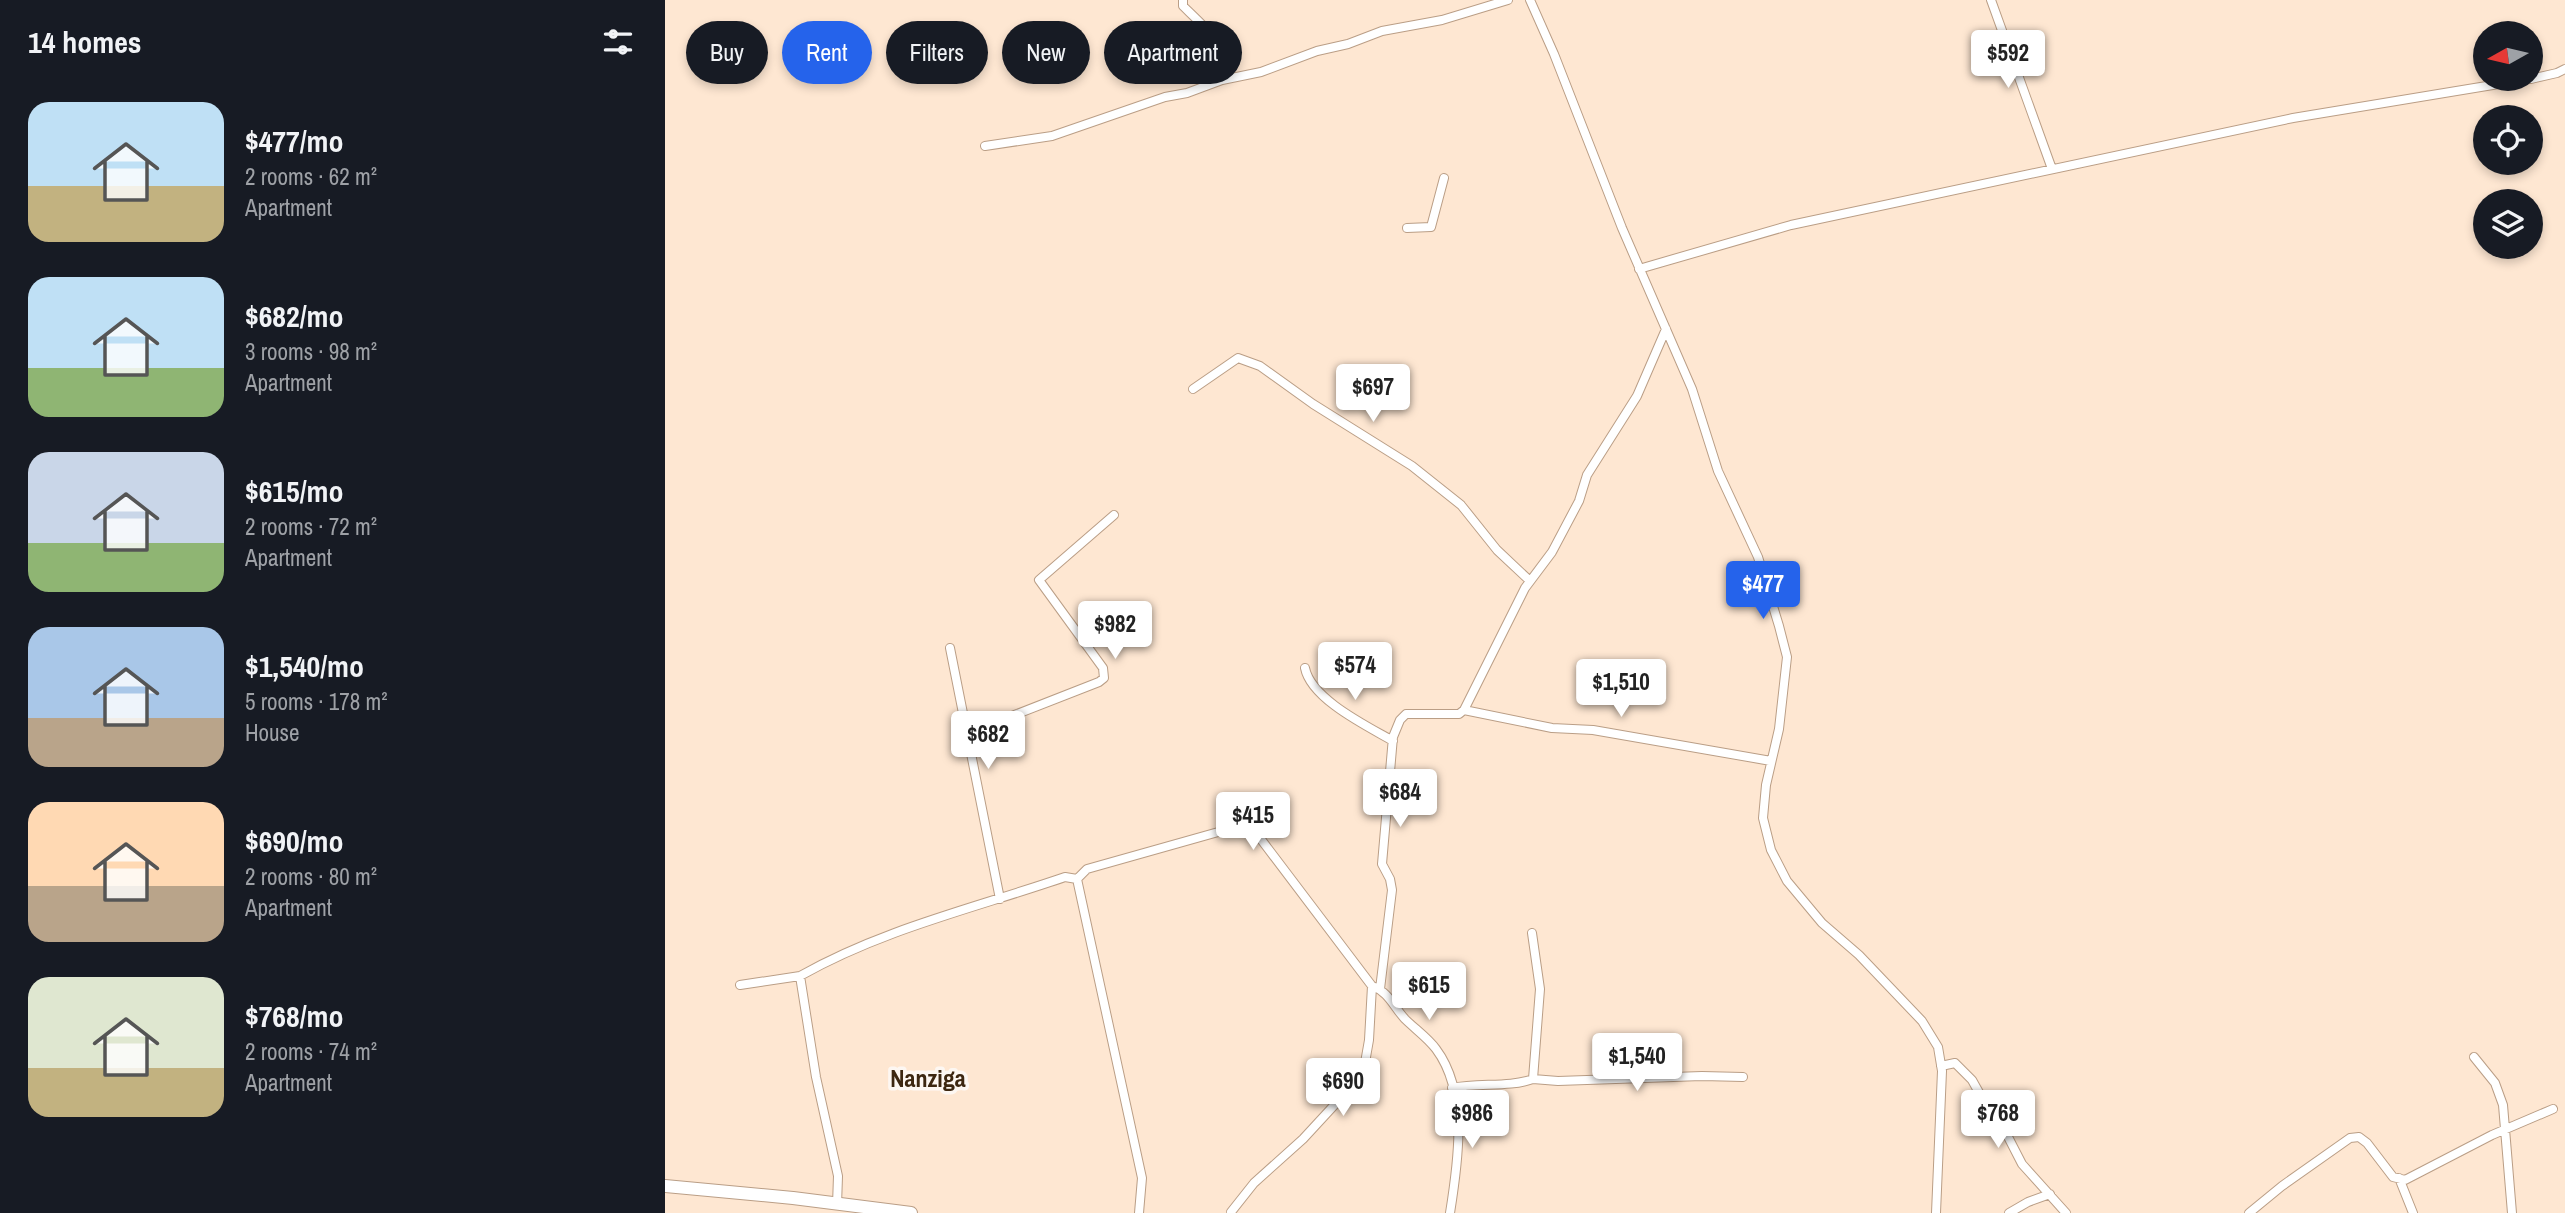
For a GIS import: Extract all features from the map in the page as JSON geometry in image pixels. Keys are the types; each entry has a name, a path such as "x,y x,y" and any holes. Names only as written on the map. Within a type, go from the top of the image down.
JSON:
{"street":[{"path":"1183,0 1183,6 1199,21"},
{"path":"1242,76 1383,31 1443,20 1507,0"},
{"path":"1991,0 2052,169"},
{"path":"1533,1 1639,269 1692,389 1718,471 1758,557 1787,657 1779,729 1766,785 1763,818 1771,850 1787,881 1822,923 1859,955 1922,1021 1938,1047 1941,1066 1935,1213"},
{"path":"2543,76 2565,69"},
{"path":"985,146 1052,136 1211,84"},
{"path":"1639,269 1791,225 2296,118 2473,88"},
{"path":"1407,228 1431,227 1444,178"},
{"path":"1231,1212 1254,1183 1303,1139 1363,1074 1392,890 1382,864 1393,741 1400,720 1406,714 1448,715 1459,714 1464,710 1530,581 1552,552 1579,501 1587,475 1637,396 1666,329"},
{"path":"1193,389 1238,358 1260,366 1313,404 1412,466 1461,505 1497,550 1530,581"},
{"path":"966,734 1104,678 1103,668 1039,580 1114,515"},
{"path":"950,649 1000,899"},
{"path":"1305,668 1307,677 1316,688 1342,710 1393,741"},
{"path":"1464,710 1552,728 1606,732 1771,761"},
{"path":"740,985 800,976 830,958 885,935 1065,877 1077,878 1087,869 1236,828 1260,838 1376,987 1384,990 1408,1021 1436,1049 1452,1088 1459,1130 1450,1213"},
{"path":"1077,878 1142,1178 1139,1213"},
{"path":"1532,933 1540,989 1534,1079"},
{"path":"800,976 816,1077 838,1176 837,1205"},
{"path":"2474,1057 2495,1083 2503,1105 2512,1213"},
{"path":"1941,1066 1955,1063 1972,1080 1991,1114 2004,1129 2022,1164 2066,1213"},
{"path":"1452,1088 1471,1084 1523,1083 1534,1079 1742,1077"},
{"path":"2249,1213 2350,1138 2359,1137 2368,1143 2393,1177 2405,1180 2504,1130 2553,1110"},
{"path":"2399,1178 2413,1213"},
{"path":"665,1186 911,1213"},
{"path":"2009,1213 2050,1194"}],"district":[{"name":"Nanziga","path":"928,1079"}]}
